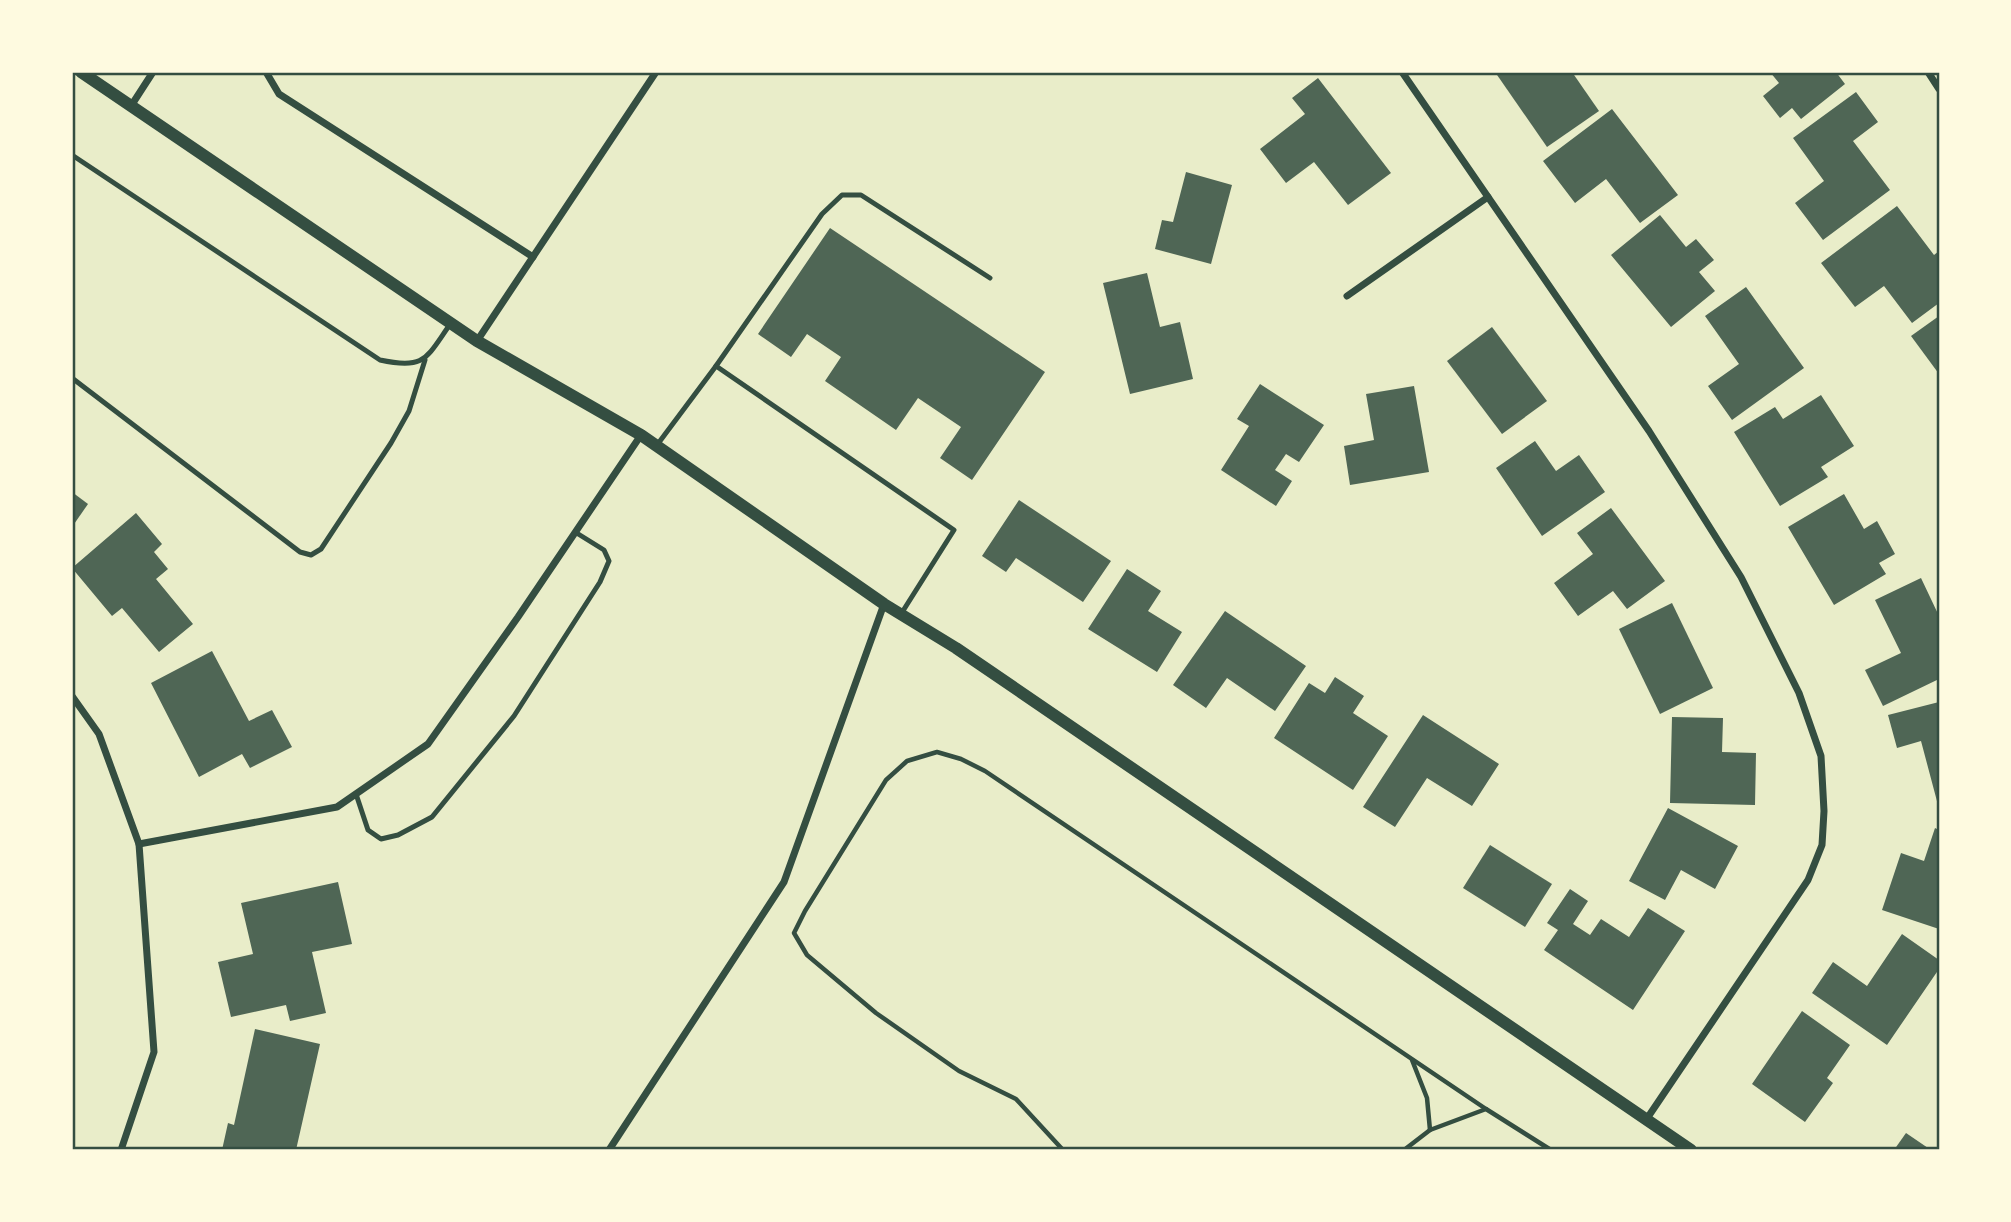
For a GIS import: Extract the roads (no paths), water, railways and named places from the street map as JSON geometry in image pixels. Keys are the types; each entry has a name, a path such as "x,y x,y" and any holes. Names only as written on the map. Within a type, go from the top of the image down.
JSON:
{"street":[{"path":"80,72 477,341 640,435 884,604 956,648 1691,1150"},
{"path":"131,106 153,72"},
{"path":"266,72 279,94 533,257"},
{"path":"477,341 656,72"},
{"path":"1402,72 1649,431 1741,577 1800,693 1821,756 1824,811 1822,845 1808,880 1646,1120"},
{"path":"1928,72 1939,89"},
{"path":"1347,296 1488,197"},
{"path":"139,844 337,807 428,744 640,435"},
{"path":"609,1150 784,882 884,604"},
{"path":"72,696 99,734 139,844 154,1052 121,1150"}],"lane":[{"path":"72,155 380,360 406,365 425,360"},
{"path":"656,446 716,366 822,214 842,195 862,195 990,278"},
{"path":"72,378 300,552 311,555 321,549 391,443 409,411 425,360 451,323"},
{"path":"716,366 954,530 901,614"},
{"path":"356,794 368,830 381,839 398,835 432,817 514,716 600,582 609,561 604,550 575,532"}]}
